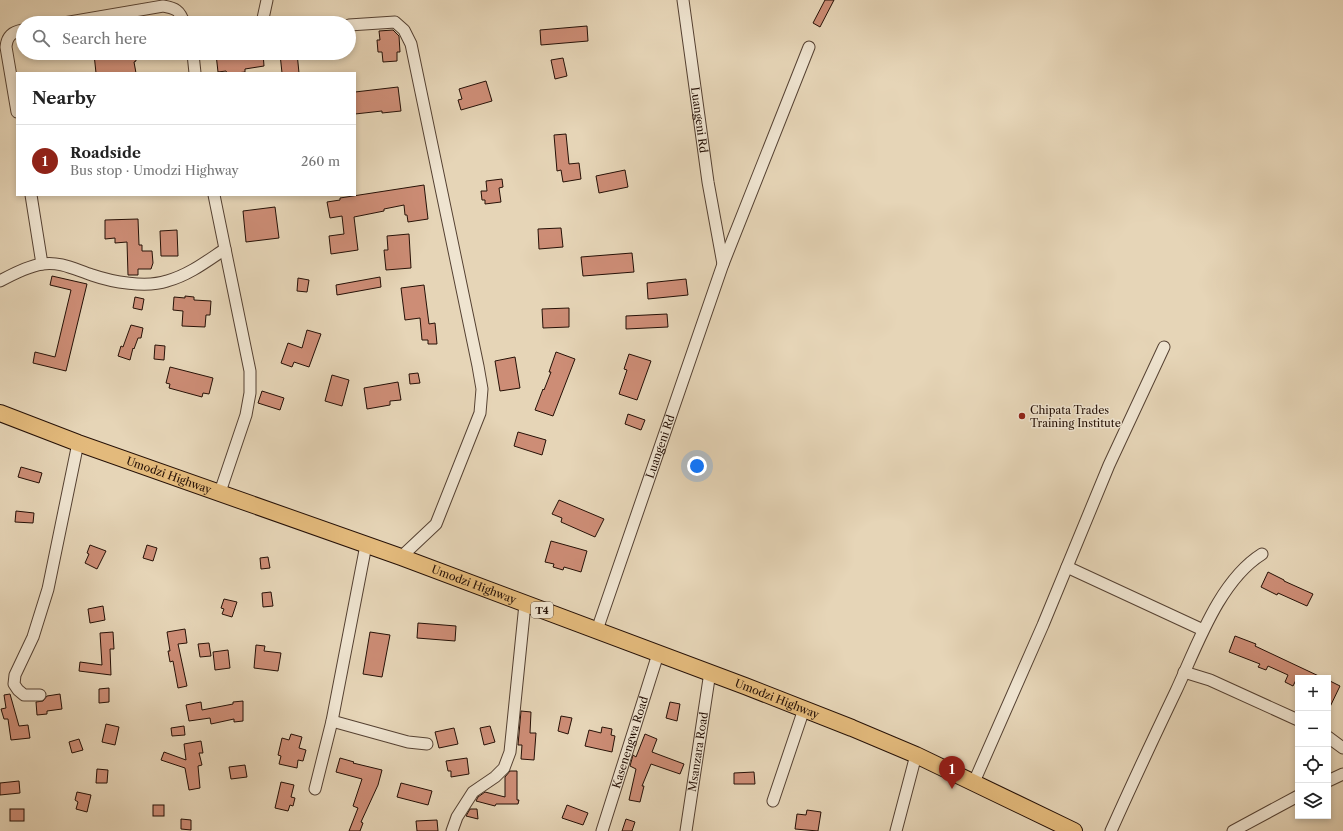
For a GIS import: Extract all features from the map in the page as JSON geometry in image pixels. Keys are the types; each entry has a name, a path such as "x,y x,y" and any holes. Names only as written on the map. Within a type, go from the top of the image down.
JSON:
{"highway":[{"name":"Umodzi Highway","path":"0,413 78,443 401,557 658,654 710,672 916,754 1073,831"}],"street":[{"path":"264,16 267,0"},
{"name":"Luangeni Rd","path":"683,0 708,182 723,264"},
{"path":"105,16 163,6 175,8 182,16"},
{"path":"356,25 395,22 404,30 411,44 482,389 480,413 436,524 401,557"},
{"path":"16,31 7,39 6,47 16,106"},
{"name":"Luangeni Rd","path":"597,630 723,264 809,47"},
{"path":"194,60 195,72"},
{"path":"31,196 42,264"},
{"path":"214,196 250,371 250,393 246,415 220,492"},
{"path":"0,281 13,274 42,264 64,264 92,276 124,282 142,284 166,282 185,274 225,249"},
{"path":"974,782 1040,632 1109,465 1164,347"},
{"path":"40,695 24,695 14,684 15,675 33,637 48,589 78,443"},
{"path":"315,789 332,722 366,545"},
{"path":"1111,831 1203,630 1222,597 1240,573 1262,554"},
{"path":"1067,567 1203,630"},
{"path":"452,831 457,818 473,792 495,777 504,768 510,752 525,604"},
{"name":"Kasenengwa Road","path":"602,831 658,654"},
{"name":"Msanzara Road","path":"686,831 710,672"},
{"path":"1184,672 1210,680 1295,719"},
{"path":"773,801 804,710"},
{"path":"332,722 408,742 427,744"},
{"path":"1331,739 1343,748"},
{"path":"896,831 916,754"},
{"path":"1331,780 1343,774"},
{"path":"1233,831 1295,798"}],"building":[{"path":"825,0 834,0 820,27 813,23"},
{"path":"587,26 588,41 541,45 540,30"},
{"path":"393,30 399,36 400,52 397,52 397,61 383,62 382,52 378,52 377,40 380,40 379,31"},
{"path":"563,58 567,76 555,79 551,60"},
{"path":"95,60 136,60 134,62 136,72 96,72"},
{"path":"217,60 264,60 264,66 245,69 245,72 218,72"},
{"path":"281,60 298,60 299,72 282,72"},
{"path":"486,81 492,101 461,110 458,100 462,99 459,89"},
{"path":"398,87 401,111 382,113 382,111 356,114 356,92"},
{"path":"566,134 569,164 579,163 581,179 563,182 561,170 557,171 554,135"},
{"path":"625,170 628,187 599,193 596,176"},
{"path":"502,179 503,187 499,188 501,202 485,204 485,200 482,200 481,191 487,191 486,181"},
{"path":"424,185 428,219 408,222 407,215 405,215 404,205 354,217 358,250 331,254 329,236 344,234 342,216 330,218 327,202 356,196"},
{"path":"275,207 279,238 246,242 243,211"},
{"path":"138,219 139,245 142,245 142,251 152,251 153,263 151,269 138,269 138,275 128,275 127,242 115,243 115,238 105,239 105,220"},
{"path":"561,228 563,247 539,249 538,229"},
{"path":"177,230 178,256 161,256 160,231"},
{"path":"409,234 411,268 386,270 384,250 388,250 387,236"},
{"path":"632,253 634,272 583,276 581,257"},
{"path":"52,276 87,284 66,371 33,363 35,352 55,357 71,290 50,285"},
{"path":"380,277 381,287 337,295 336,285"},
{"path":"298,278 309,280 307,292 297,291"},
{"path":"686,279 688,295 648,299 647,283"},
{"path":"424,285 429,324 435,323 437,344 428,344 428,340 422,340 420,318 405,320 401,288"},
{"path":"185,296 194,297 194,300 211,301 210,315 206,315 205,327 182,326 183,311 173,310 174,297 185,298"},
{"path":"135,297 144,299 142,310 133,308"},
{"path":"569,308 569,327 543,328 542,309"},
{"path":"667,314 668,327 626,329 626,316"},
{"path":"131,325 143,328 141,338 138,338 134,349 133,348 130,360 118,356"},
{"path":"307,330 321,334 309,367 294,362 292,367 281,363 288,343 302,348"},
{"path":"155,345 165,346 164,360 154,359"},
{"path":"556,352 575,359 553,416 535,410 551,372 549,372"},
{"path":"629,354 651,361 637,400 619,394 627,370 624,369"},
{"path":"515,357 520,388 500,391 495,361"},
{"path":"170,367 213,378 209,394 203,393 202,397 169,388 170,384 166,383"},
{"path":"418,373 420,383 410,384 409,374"},
{"path":"332,375 349,380 342,406 325,401"},
{"path":"398,382 401,400 390,401 390,405 367,409 364,388"},
{"path":"262,391 284,398 280,410 258,403"},
{"path":"628,414 645,420 641,430 625,424"},
{"path":"518,432 546,440 542,455 514,446"},
{"path":"21,467 42,473 39,483 18,477"},
{"path":"559,500 604,519 595,537 561,522 562,518 552,514"},
{"path":"16,511 34,513 33,523 15,522"},
{"path":"551,541 587,551 581,572 564,567 563,570 553,567 554,564 545,562"},
{"path":"90,545 106,551 97,569 85,563 89,554 87,553"},
{"path":"147,545 157,548 153,561 143,558"},
{"path":"268,557 270,568 261,569 260,558"},
{"path":"1268,572 1313,594 1307,606 1278,593 1277,595 1261,587"},
{"path":"271,592 273,606 263,607 262,593"},
{"path":"224,599 237,602 232,617 222,614 224,609 221,608"},
{"path":"103,606 105,620 90,623 88,609"},
{"path":"418,623 456,626 455,641 417,638"},
{"path":"185,629 187,643 178,644 187,686 178,688 173,661 170,662 167,632"},
{"path":"113,632 114,649 110,649 111,675 79,671 80,662 102,665 100,633"},
{"path":"370,632 390,635 382,677 363,674"},
{"path":"1235,636 1256,644 1255,646 1317,675 1295,675 1295,682 1293,686 1285,682 1288,675 1268,666 1266,670 1258,667 1260,664 1229,652"},
{"path":"209,643 211,656 200,657 198,644"},
{"path":"256,645 265,646 264,651 281,653 278,671 254,668"},
{"path":"228,650 230,668 215,670 213,652"},
{"path":"1331,682 1340,686 1331,705"},
{"path":"109,688 109,702 99,703 99,689"},
{"path":"10,694 19,726 28,725 30,738 11,740 8,719 4,719 1,709 6,708 4,695"},
{"path":"60,694 62,709 47,711 47,714 37,715 36,702 43,701 47,696"},
{"path":"243,701 243,721 234,722 234,719 211,724 210,718 189,721 186,705 201,702 202,710"},
{"path":"670,702 680,704 677,721 666,718"},
{"path":"521,711 531,712 530,733 536,733 534,760 521,759 522,745 518,745"},
{"path":"561,716 572,718 568,734 558,731"},
{"path":"106,724 119,727 115,745 102,742"},
{"path":"184,726 185,735 172,736 171,728"},
{"path":"490,726 495,742 484,745 480,728"},
{"path":"602,727 612,729 611,735 615,736 612,752 585,746 589,730 601,733"},
{"path":"454,728 458,744 439,748 435,732"},
{"path":"291,734 302,737 299,748 306,750 303,761 298,760 297,768 279,764 281,756 278,755 282,738 289,740"},
{"path":"645,734 657,739 652,752 684,764 680,774 651,764 642,786 644,786 640,802 629,800 636,769 630,766 633,755 636,757"},
{"path":"79,739 83,750 72,753 69,742"},
{"path":"201,741 203,753 199,753 202,765 198,766 200,788 189,790 185,768 161,760 164,752 186,760 184,744"},
{"path":"340,758 354,762 353,763 382,770 378,785 361,822 363,823 360,831 349,831 358,808 353,806 362,779 336,772"},
{"path":"467,758 469,774 451,777 451,771 448,771 446,761"},
{"path":"245,765 247,777 231,779 229,767"},
{"path":"97,769 108,770 107,783 96,783"},
{"path":"510,771 517,771 518,804 496,804 495,806 476,801 478,797 485,792 505,797 505,777"},
{"path":"754,772 755,784 734,784 734,773"},
{"path":"19,781 20,793 0,795 0,783"},
{"path":"281,782 294,785 291,797 295,798 293,806 290,805 288,811 275,808"},
{"path":"401,783 432,791 428,805 397,797"},
{"path":"77,792 91,795 87,812 76,809 78,802 75,800"},
{"path":"153,805 164,805 164,816 153,816"},
{"path":"567,805 588,813 583,825 562,818"},
{"path":"10,809 24,809 24,821 10,821"},
{"path":"470,809 477,809 478,819 466,816"},
{"path":"807,810 821,812 818,831 795,829 797,814 806,815"},
{"path":"181,819 191,820 191,830 181,829"},
{"path":"626,819 635,822 632,831 622,831"},
{"path":"437,820 438,831 417,831 416,821"}],"place":[{"name":"Chipata Trades Training Institute","path":"1022,416"},
{"name":"Roadside","path":"952,789"}]}
